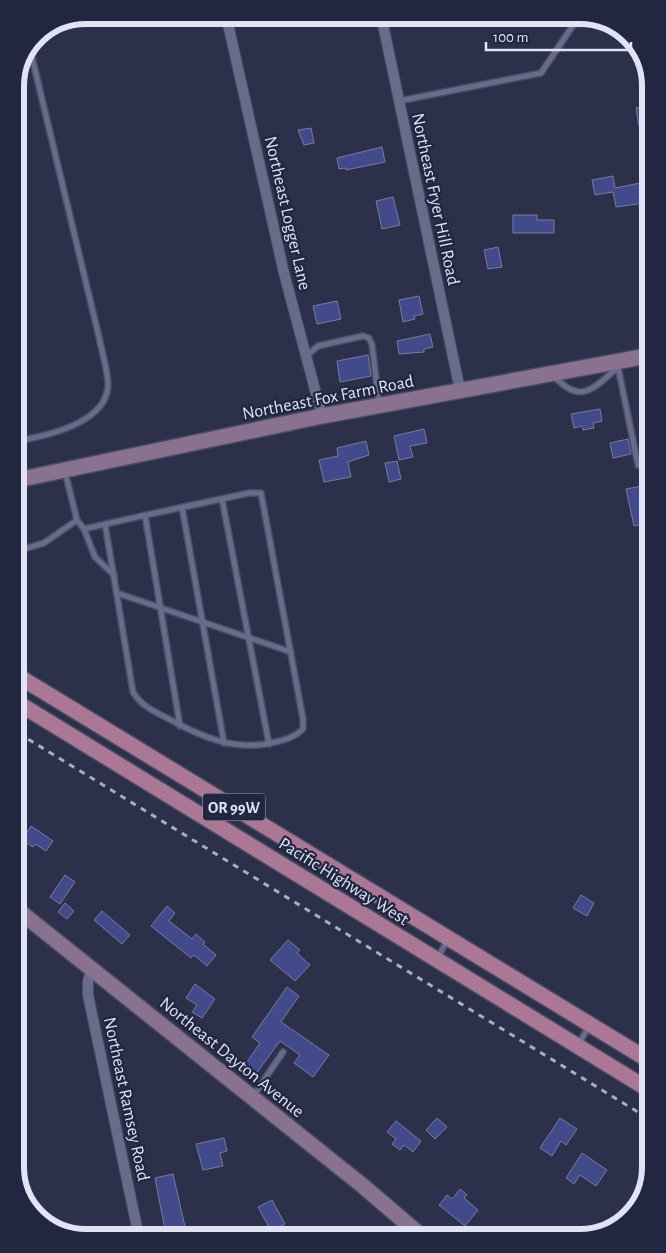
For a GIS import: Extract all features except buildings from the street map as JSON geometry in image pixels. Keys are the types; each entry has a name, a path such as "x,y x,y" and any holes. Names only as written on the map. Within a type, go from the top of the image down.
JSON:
{"main road":[{"name":"Pacific Highway West","path":"24,680 642,1057"},
{"name":"Pacific Highway West","path":"24,707 642,1086"}],"street":[{"name":"Northeast Logger Lane","path":"228,24 266,195 322,416"},
{"name":"Northeast Fryer Hill Road","path":"383,24 460,390"},
{"name":"Northeast Fox Farm Road","path":"24,478 322,416 552,374 617,365 642,358"},
{"name":"Northeast Dayton Avenue","path":"24,915 252,1097 413,1229"},
{"name":"Northeast Ramsey Road","path":"92,968 88,981 88,995 137,1229"}],"lane":[{"path":"398,101 541,73 574,24"},
{"path":"24,439 56,432 82,421 99,408 106,397 108,384 99,337 32,56"},
{"path":"306,356 318,346 363,336 369,338 372,345 379,406"},
{"path":"552,374 563,386 578,392 588,392 617,365"},
{"path":"617,365 638,465"},
{"path":"64,469 77,520 84,529 95,558 114,575"},
{"path":"84,529 105,524 145,515 182,507 261,493 303,719 303,728 296,735 269,744 249,747 224,743 180,726 143,706 133,692 105,524"},
{"path":"222,499 269,744"},
{"path":"182,507 224,743"},
{"path":"145,515 180,726"},
{"path":"24,549 44,543 77,520"},
{"path":"116,593 291,652"},
{"path":"436,960 449,938"},
{"path":"577,1046 590,1025"},
{"path":"252,1097 283,1052"}],"railway":[{"path":"24,737 642,1114"}]}
